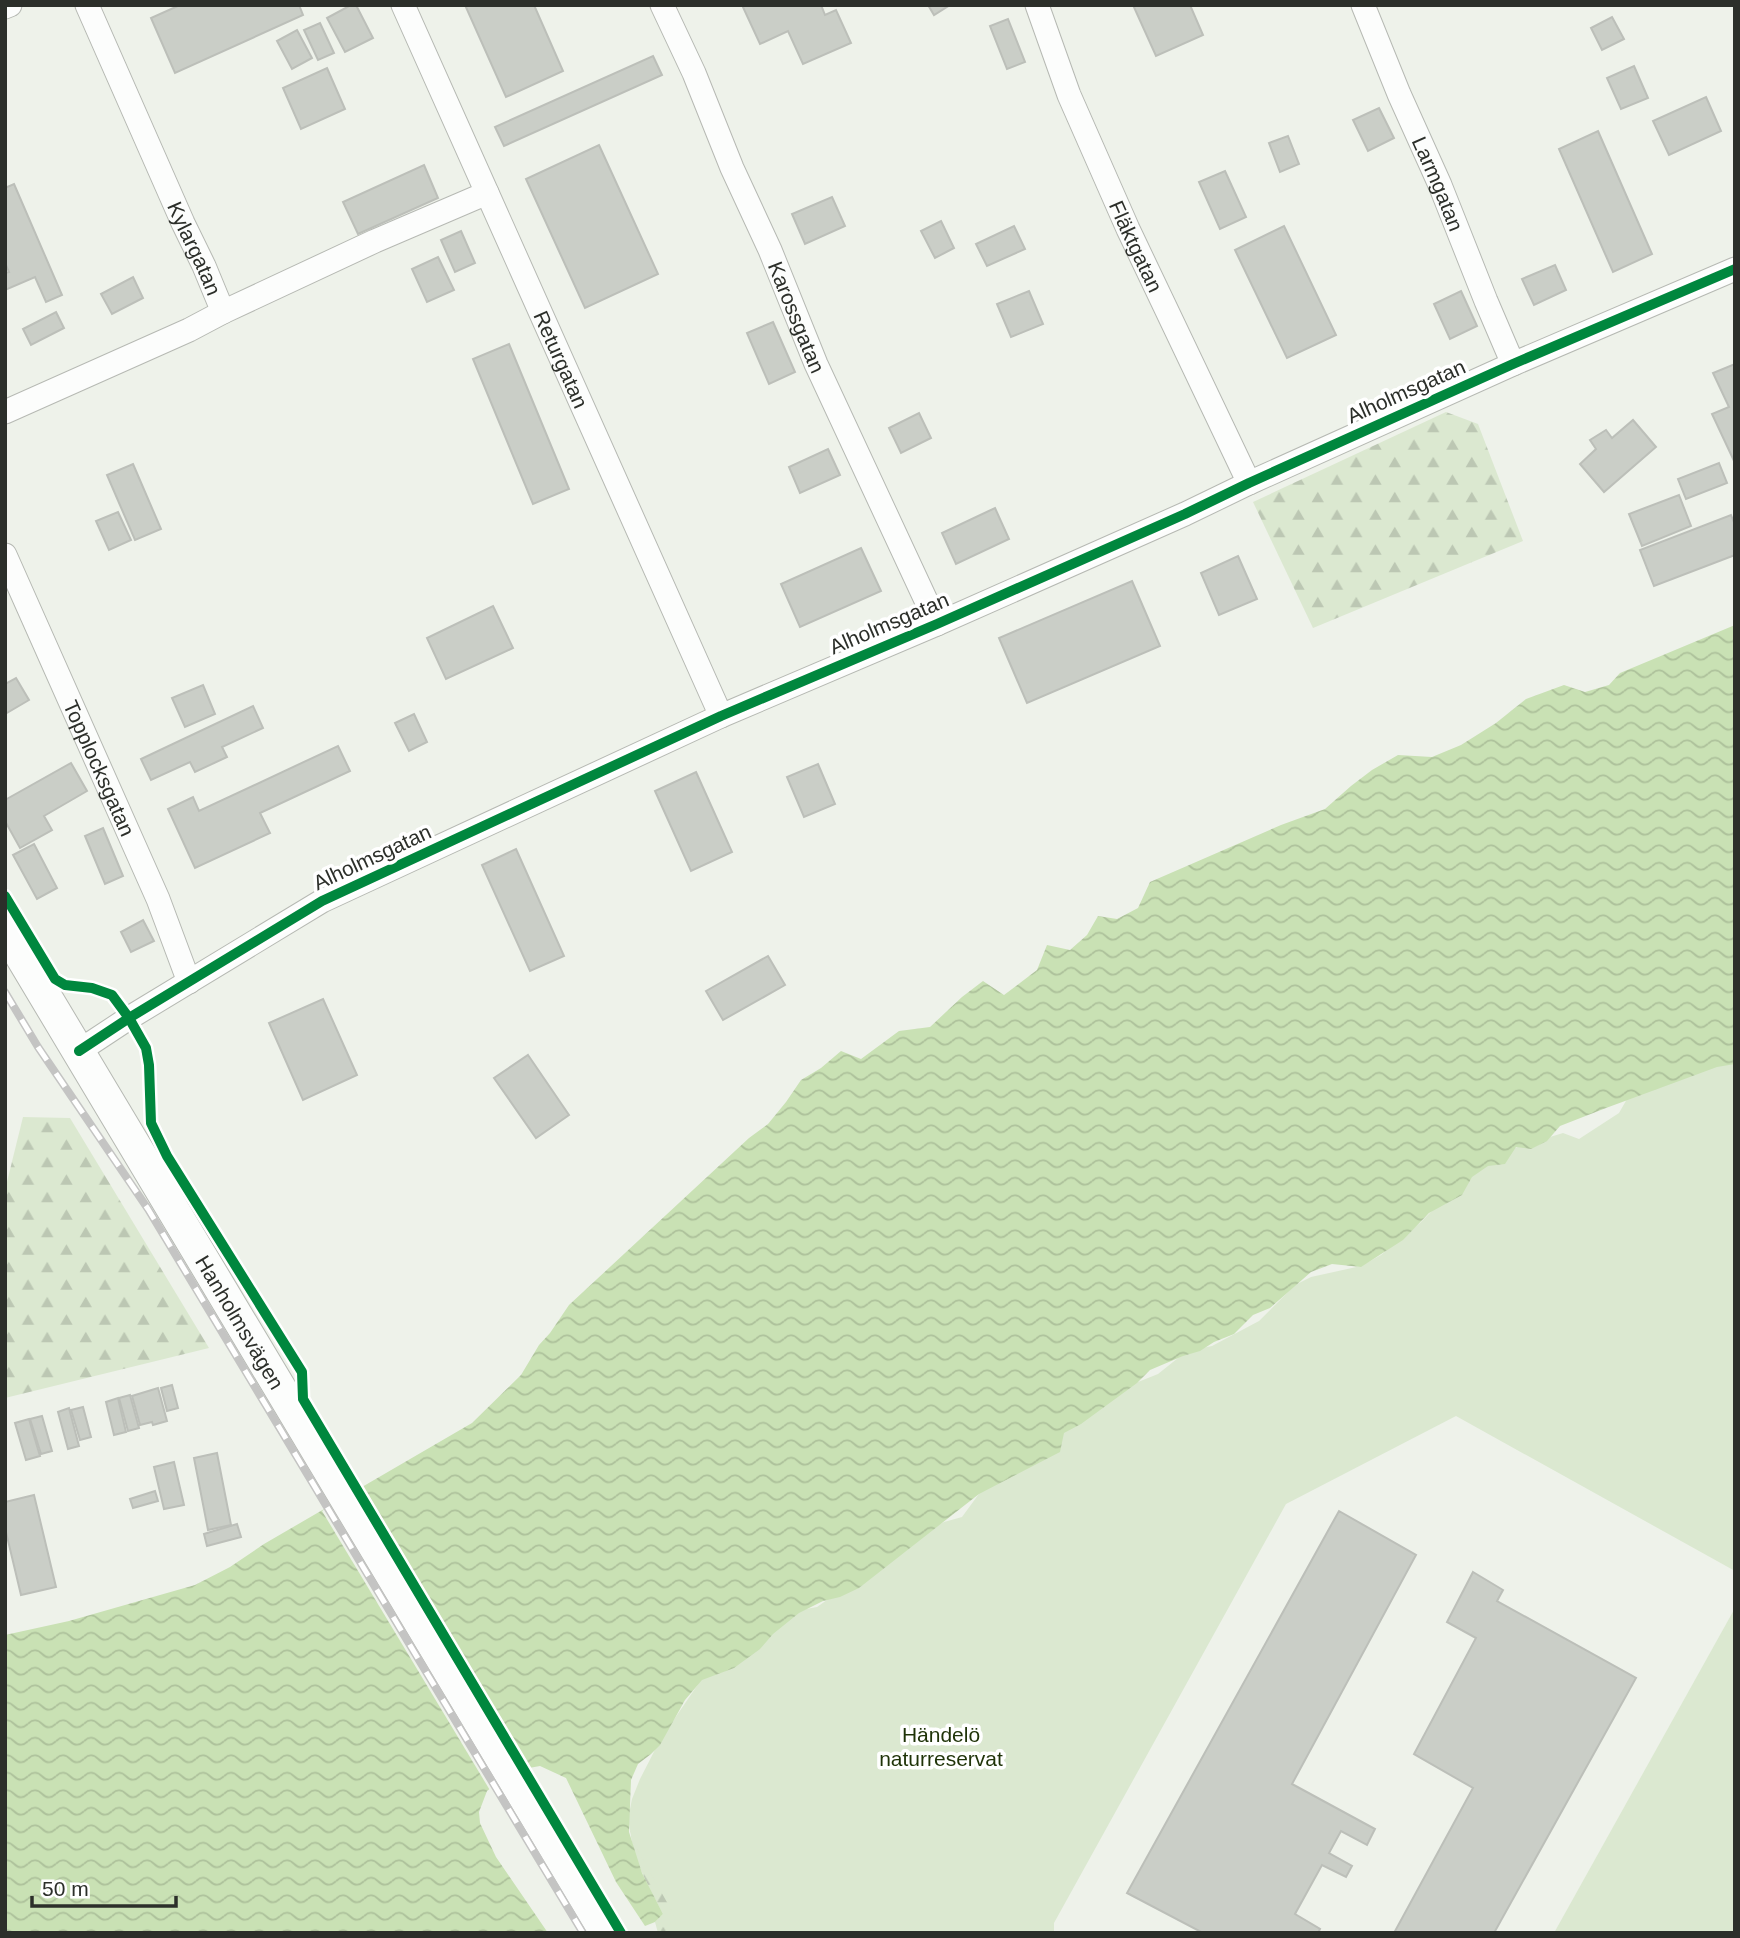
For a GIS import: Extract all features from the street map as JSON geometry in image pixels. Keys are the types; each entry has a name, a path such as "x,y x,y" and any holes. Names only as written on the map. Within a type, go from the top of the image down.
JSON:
{"street":[{"path":"5,7 10,5"},
{"name":"Kylargatan","path":"5,412 189,330 223,312 88,5"},
{"name":"Returgatan","path":"403,5 721,716"},
{"name":"Karossgatan","path":"662,5 770,250 816,364 937,624"},
{"name":"Fläktgatan","path":"1037,5 1069,95 1128,229 1249,482"},
{"name":"Larmgatan","path":"1363,5 1513,364"},
{"path":"223,312 486,193"},
{"name":"Alholmsgatan","path":"79,1051 322,901 721,716 937,624 1513,364 1735,269"},
{"name":"Topplocksgatan","path":"5,555 158,899 189,982"},
{"name":"Hanholmsvägen","path":"5,929 606,1933"}],"green space":[{"path":"1446,412 1478,424 1523,541 1313,628 1253,502"},
{"name":"Händelö naturreservat","path":"1735,1051 1735,1571 1456,1416 1286,1504 1054,1923 1054,1933 678,1933 673,1913 632,1840 628,1819 640,1779 660,1740 703,1677 795,1611 817,1607 924,1532 962,1517 984,1487 1133,1384 1158,1374 1193,1350 1212,1346 1259,1321 1295,1285 1311,1277 1361,1266 1381,1255 1420,1223 1468,1174 1495,1154 1563,1133 1579,1139 1619,1113 1627,1099"},
{"path":"23,1117 70,1118 209,1348 5,1398 5,1190"},
{"path":"1735,1608 1735,1933 1554,1933"},
{"path":"630,1815 698,1933 658,1933 655,1922 663,1914 635,1854"}],"water":[{"path":"1735,625 1735,1064 1717,1067 1560,1126 1547,1141 1531,1149 1516,1147 1505,1164 1488,1166 1472,1177 1462,1195 1429,1213 1403,1240 1361,1267 1332,1264 1311,1272 1270,1308 1253,1315 1234,1334 1200,1351 1150,1370 1137,1383 1081,1424 1064,1433 1060,1452 979,1494 859,1588 799,1613 773,1634 760,1649 734,1668 702,1680 685,1700 660,1745 638,1764 631,1780 629,1832 642,1873 663,1914 655,1922 645,1926 616,1882 566,1778 540,1766 529,1768 496,1784 487,1791 479,1812 480,1823 496,1857 548,1933 5,1933 5,1635 69,1621 195,1585 230,1567 264,1544 472,1423 521,1375 539,1345 569,1305 749,1138 768,1124 801,1080 841,1051 861,1059 899,1031 930,1027 983,981 1004,995 1037,970 1047,945 1070,950 1087,935 1098,916 1117,919 1138,908 1150,882 1281,825 1325,809 1372,770 1398,755 1432,757 1461,745 1496,723 1526,699 1564,685 1585,692 1609,685 1620,673"}],"pier":[{"path":"361,1487 530,1771 491,1792 322,1511"}],"building":[{"path":"180,5 299,5 303,15 175,73 151,18"},
{"path":"356,5 373,38 345,52 327,18"},
{"path":"465,5 534,5 563,71 506,97"},
{"path":"742,5 821,5 825,15 836,10 851,43 803,64 788,31 760,44"},
{"path":"928,5 950,5 934,15"},
{"path":"1133,5 1190,5 1203,35 1156,56"},
{"path":"1612,17 1624,39 1602,50 1591,28"},
{"path":"1008,19 1025,62 1007,69 990,26"},
{"path":"320,23 334,53 318,60 304,30"},
{"path":"297,30 312,58 292,69 277,41"},
{"path":"653,56 662,75 504,146 495,127"},
{"path":"1634,66 1648,98 1621,109 1607,78"},
{"path":"327,68 345,109 301,129 283,88"},
{"path":"1706,97 1721,131 1669,155 1653,121"},
{"path":"1379,108 1394,138 1368,151 1353,120"},
{"path":"1598,131 1652,254 1613,272 1559,149"},
{"path":"1288,136 1299,164 1280,172 1269,143"},
{"path":"599,145 658,274 585,308 526,179"},
{"path":"424,165 438,198 358,234 343,202"},
{"path":"1225,171 1246,217 1220,229 1199,182"},
{"path":"14,184 62,295 46,302 35,277 5,290 5,273 9,272 5,263 5,188"},
{"path":"832,197 845,226 805,244 792,214"},
{"path":"941,221 954,248 935,258 921,231"},
{"path":"1014,226 1025,249 987,266 976,244"},
{"path":"1284,226 1336,335 1287,358 1235,250"},
{"path":"461,231 475,263 455,272 441,240"},
{"path":"438,257 454,290 427,302 412,269"},
{"path":"1555,265 1566,290 1534,305 1522,279"},
{"path":"133,277 143,298 112,314 101,294"},
{"path":"1029,291 1043,324 1011,337 997,304"},
{"path":"1461,291 1477,326 1450,339 1434,304"},
{"path":"56,312 64,328 31,345 23,329"},
{"path":"773,322 795,372 769,384 747,333"},
{"path":"509,344 569,489 533,504 473,359"},
{"path":"1735,364 1735,463 1712,414 1729,407 1713,373"},
{"path":"919,413 931,438 901,453 889,428"},
{"path":"1633,420 1656,447 1604,492 1580,464 1596,449 1590,440 1606,430 1612,438"},
{"path":"828,449 840,475 800,493 789,467"},
{"path":"1719,463 1727,483 1686,499 1678,479"},
{"path":"133,464 161,529 135,540 107,475"},
{"path":"1679,495 1691,526 1642,546 1629,514"},
{"path":"995,508 1009,539 956,564 942,533"},
{"path":"118,512 131,540 109,550 96,521"},
{"path":"1731,515 1735,525 1735,555 1654,586 1640,550"},
{"path":"861,548 881,591 800,627 781,584"},
{"path":"1238,556 1257,599 1219,615 1201,573"},
{"path":"1132,581 1160,646 1027,703 999,638"},
{"path":"493,606 513,648 446,679 427,638"},
{"path":"16,678 29,700 5,714 5,684"},
{"path":"203,685 215,714 185,727 172,698"},
{"path":"253,706 263,728 222,747 227,757 195,772 190,762 151,780 141,759"},
{"path":"414,714 427,742 409,751 395,723"},
{"path":"338,746 350,771 260,813 270,833 195,868 168,809 193,797 199,811"},
{"path":"71,763 87,791 44,816 52,830 20,848 5,821 5,800"},
{"path":"818,764 835,804 804,817 787,777"},
{"path":"696,772 732,852 691,871 655,791"},
{"path":"103,828 123,876 105,884 85,836"},
{"path":"34,844 57,888 37,899 13,855"},
{"path":"516,849 564,956 530,971 482,865"},
{"path":"143,920 154,941 131,952 121,932"},
{"path":"768,956 785,985 723,1020 706,991"},
{"path":"323,999 357,1075 303,1100 269,1023"},
{"path":"528,1055 569,1115 536,1138 494,1078"},
{"path":"172,1385 178,1408 167,1411 161,1388"},
{"path":"158,1388 167,1421 140,1425 132,1396"},
{"path":"130,1395 139,1428 128,1431 119,1398"},
{"path":"118,1398 126,1432 114,1435 106,1402"},
{"path":"83,1407 91,1437 80,1440 71,1410"},
{"path":"69,1408 79,1446 68,1449 58,1412"},
{"path":"42,1416 52,1451 41,1454 30,1419"},
{"path":"29,1419 40,1456 26,1460 15,1423"},
{"path":"217,1453 231,1525 208,1530 194,1458"},
{"path":"174,1462 184,1505 164,1509 154,1467"},
{"path":"155,1491 158,1501 133,1508 130,1499"},
{"path":"34,1495 56,1587 21,1595 5,1528 5,1502"},
{"path":"1339,1511 1416,1555 1292,1784 1375,1829 1367,1845 1341,1831 1329,1853 1352,1866 1346,1877 1322,1865 1295,1914 1320,1929 1318,1933 1203,1933 1127,1893"},
{"path":"237,1524 241,1537 207,1546 204,1534"},
{"path":"1473,1572 1503,1590 1497,1601 1636,1678 1494,1933 1394,1933 1473,1788 1414,1754 1476,1638 1447,1622"}],"railway":[{"path":"5,992 38,1047 148,1209 583,1933"}],"cycle path":[{"path":"79,1051 322,901 721,716 937,624 1513,364 1735,269"},
{"path":"5,896 55,979 65,985 92,988 112,995 129,1018 146,1048 151,1123 167,1156 302,1372 303,1399 621,1933"}]}
